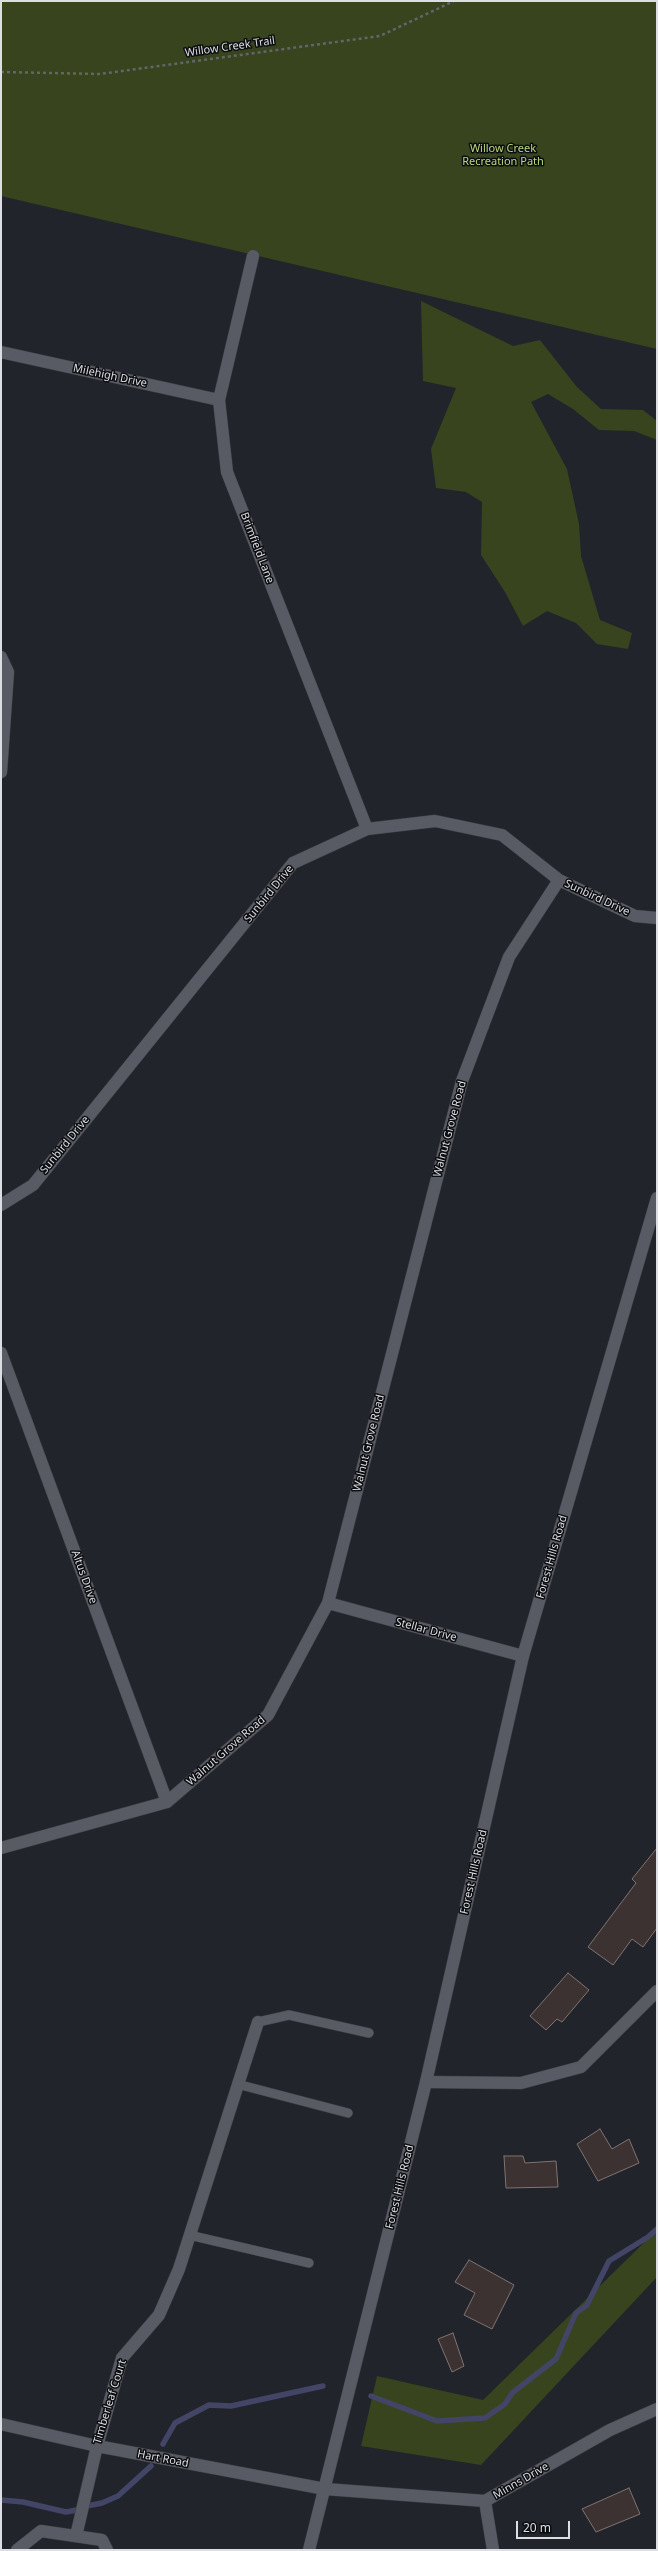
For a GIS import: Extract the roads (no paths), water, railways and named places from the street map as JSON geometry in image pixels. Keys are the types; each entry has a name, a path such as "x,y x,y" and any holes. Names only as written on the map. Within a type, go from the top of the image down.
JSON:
{"street":[{"name":"Brimfield Lane","path":"253,256 219,400 227,472 367,829"},
{"name":"Milehigh Drive","path":"1,352 219,400"},
{"path":"1,657 8,672 1,772"},
{"name":"Sunbird Drive","path":"1,1205 33,1185 293,863 367,829 436,821 502,835 559,880 635,916 657,918"},
{"name":"Walnut Grove Road","path":"1,1848 167,1802 268,1715 328,1604 462,1081 509,957 559,880"},
{"name":"Forest Hills Road","path":"309,2550 426,2082 523,1656 657,1198"},
{"name":"Altus Drive","path":"1,1353 167,1802"},
{"name":"Stellar Drive","path":"328,1604 523,1656"},
{"path":"426,2082 521,2083 581,2067 657,1991"},
{"name":"Timberleaf Court","path":"76,2536 96,2446 122,2358 158,2315 179,2269 258,2022"},
{"name":"Minns Drive","path":"325,2489 485,2502 610,2430 657,2409"},
{"name":"Hart Road","path":"1,2424 96,2446 325,2489"},
{"path":"485,2502 493,2550"},
{"path":"17,2550 40,2531 102,2540 107,2550"}],"lane":[{"path":"258,2022 289,2014 369,2033"},
{"path":"237,2084 348,2112"},
{"path":"189,2236 309,2263"}],"waterway":[{"path":"371,2396 437,2421 485,2418 505,2404 512,2393 556,2359 576,2313 587,2305 609,2261 648,2237 657,2229"},
{"path":"163,2444 175,2423 209,2405 231,2406 323,2386"},
{"path":"87,2506 102,2503 118,2496 151,2466"},
{"path":"1,2500 23,2502 66,2512 77,2510"}],"park label":[{"name":"Willow Creek Recreation Path","path":"503,155"}]}
